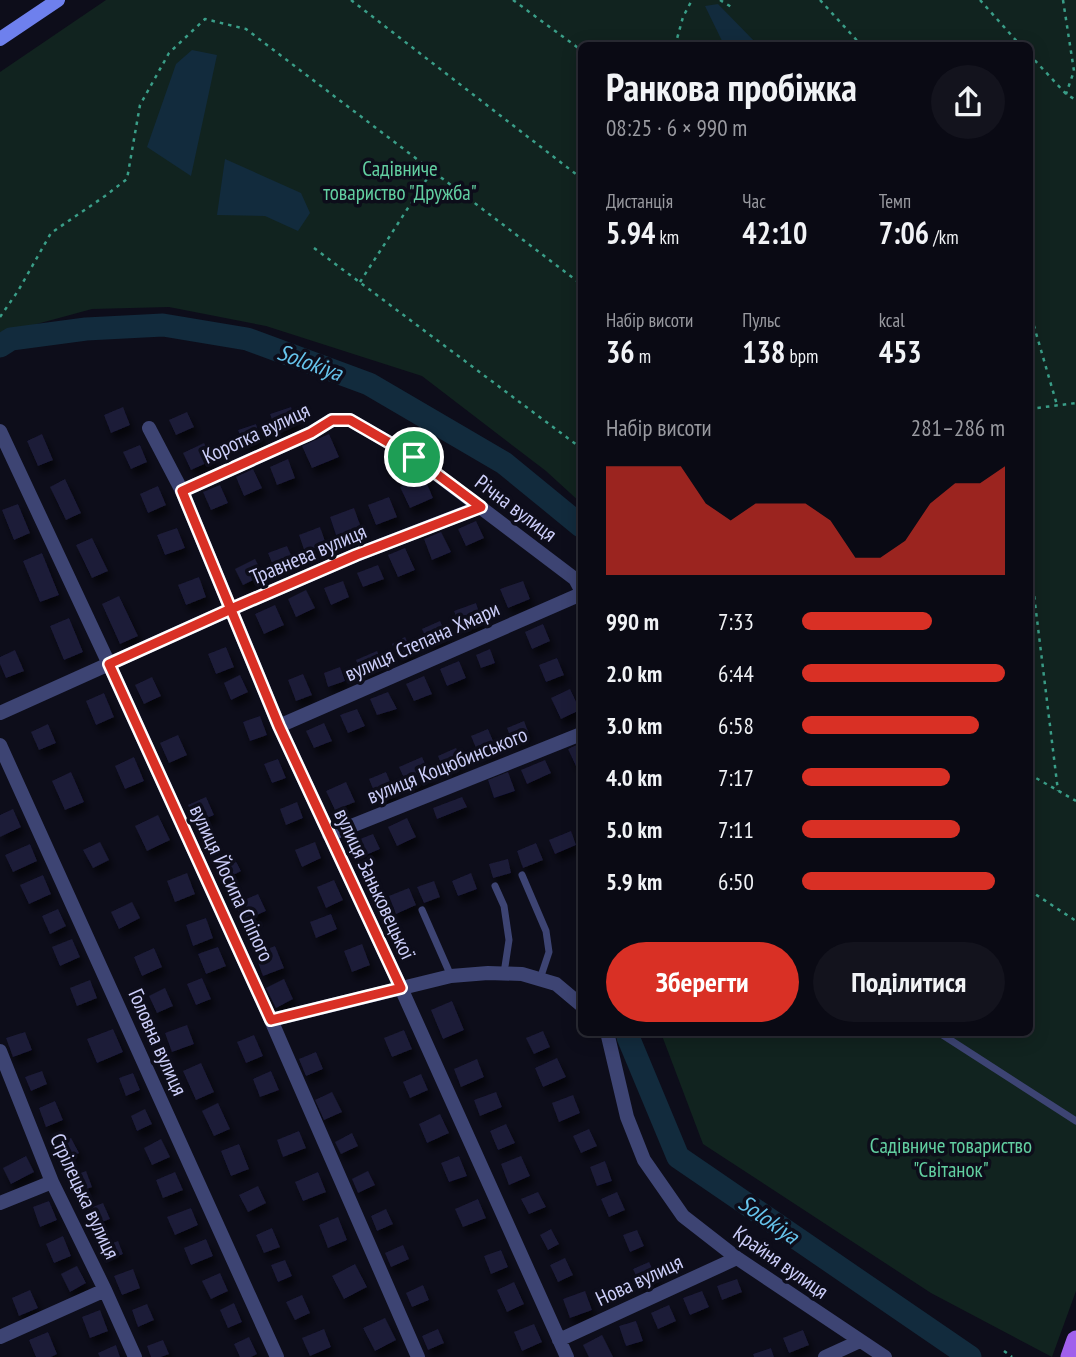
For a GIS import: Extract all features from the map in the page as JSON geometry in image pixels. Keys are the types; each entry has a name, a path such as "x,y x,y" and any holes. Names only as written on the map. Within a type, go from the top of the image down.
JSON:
{"main road":[{"path":"0,39 58,0"},
{"path":"1070,1357 1076,1340"}],"street":[{"name":"Коротка вулиця","path":"182,491 311,433 332,420 350,420"},
{"name":"Річна вулиця","path":"350,420 414,457 575,579 578,586"},
{"name":"вулиця Заньковецької","path":"149,428 182,491 279,726 401,988 567,1357"},
{"name":"вулиця Йосипа Сліпого","path":"0,430 271,1020 418,1357"},
{"name":"Травнева вулиця","path":"0,713 356,555 481,507"},
{"name":"вулиця Степана Хмари","path":"279,726 578,593"},
{"name":"вулиця Коцюбинського","path":"329,835 578,735"},
{"name":"Головна вулиця","path":"0,745 277,1357"},
{"path":"271,1020 451,976 522,974 556,984 578,1002"},
{"name":"Крайня вулиця","path":"608,1036 627,1117 644,1160 683,1216 737,1258 885,1357"},
{"name":"Стрілецька вулиця","path":"0,1051 52,1182 135,1357"},
{"path":"0,1203 52,1182"},
{"name":"Нова вулиця","path":"559,1340 737,1258"},
{"path":"0,1337 105,1290"},
{"path":"825,1357 860,1342"}],"lane":[{"path":"522,875 545,931 549,952 540,979"},
{"path":"495,886 504,906 509,940 504,974"},
{"path":"422,910 451,976"},
{"path":"944,1036 1076,1121"}],"path":[{"path":"351,0 578,176"},
{"path":"513,0 578,48"},
{"path":"675,42 692,0"},
{"path":"720,0 733,8"},
{"path":"820,0 858,42"},
{"path":"980,0 1017,42"},
{"path":"1063,0 1073,71 1066,94"},
{"path":"0,317 51,233 127,179 140,105 169,53 205,19 246,29 578,282"},
{"path":"1033,58 1066,94 1076,100"},
{"path":"360,282 432,171"},
{"path":"314,248 578,446"},
{"path":"1033,323 1057,405"},
{"path":"1033,408 1076,403"},
{"path":"1033,587 1058,791"},
{"path":"1033,776 1076,801"},
{"path":"1033,893 1076,921"},
{"path":"1004,1351 1012,1357"}],"green space":[{"path":"106,0 1076,0 1076,1291 1052,1357 931,1293 703,1144 662,1036 1033,1036 1033,42 578,42 578,500 546,471 422,376 266,326 169,307 92,309 0,334 0,72"}],"water":[{"path":"718,4 755,42 723,42 705,6"},
{"path":"192,50 217,55 191,176 147,147 176,64"},
{"path":"225,159 301,193 310,213 298,231 265,216 217,215"}],"building":[{"path":"123,407 130,425 111,433 104,415"},
{"path":"291,407 297,424 276,431 270,414"},
{"path":"187,412 194,427 176,435 169,420"},
{"path":"256,424 261,439 243,445 238,430"},
{"path":"42,434 53,460 38,466 27,441"},
{"path":"329,434 339,457 312,468 302,446"},
{"path":"204,443 213,460 191,470 183,453"},
{"path":"140,445 147,462 131,469 123,452"},
{"path":"288,459 295,478 277,485 270,467"},
{"path":"253,469 262,488 244,496 236,477"},
{"path":"424,477 433,498 410,508 400,487"},
{"path":"65,479 81,513 66,520 50,487"},
{"path":"220,485 228,503 211,510 203,492"},
{"path":"158,486 166,505 148,513 140,494"},
{"path":"389,497 397,517 376,525 368,505"},
{"path":"18,504 30,533 14,540 2,510"},
{"path":"354,508 363,533 338,541 330,517"},
{"path":"476,521 484,538 466,546 458,529"},
{"path":"320,527 326,544 305,552 299,535"},
{"path":"177,528 185,548 165,555 157,535"},
{"path":"441,532 451,552 432,560 424,539"},
{"path":"92,538 108,571 92,578 76,545"},
{"path":"287,546 293,560 274,568 268,553"},
{"path":"405,548 415,570 398,577 388,555"},
{"path":"42,553 59,595 40,602 23,561"},
{"path":"255,559 263,575 243,585 235,569"},
{"path":"378,565 384,579 363,587 357,573"},
{"path":"199,577 206,597 186,605 178,585"},
{"path":"343,581 349,597 331,605 324,588"},
{"path":"523,581 530,599 508,608 500,589"},
{"path":"306,590 315,608 296,617 288,599"},
{"path":"119,596 138,636 120,644 102,604"},
{"path":"476,603 482,621 461,629 454,611"},
{"path":"275,605 284,625 264,634 255,614"},
{"path":"69,618 83,652 64,660 50,626"},
{"path":"440,621 447,636 429,644 422,629"},
{"path":"543,624 550,641 532,649 525,632"},
{"path":"405,637 412,651 399,658 392,644"},
{"path":"226,647 234,667 216,674 208,654"},
{"path":"490,649 495,663 481,668 476,655"},
{"path":"15,650 24,671 6,678 0,657"},
{"path":"377,651 382,664 361,672 356,660"},
{"path":"557,658 564,675 546,682 539,665"},
{"path":"459,661 466,678 447,686 440,669"},
{"path":"340,667 345,681 328,687 324,673"},
{"path":"303,674 312,695 296,701 288,680"},
{"path":"240,675 248,692 231,700 224,683"},
{"path":"424,676 432,694 414,701 406,684"},
{"path":"152,677 161,696 144,704 135,685"},
{"path":"570,689 578,711 561,719 551,698"},
{"path":"388,692 397,709 377,715 370,699"},
{"path":"104,693 114,717 96,725 86,701"},
{"path":"357,709 365,726 348,733 340,715"},
{"path":"260,716 267,735 250,741 243,722"},
{"path":"524,721 529,734 512,741 507,728"},
{"path":"324,723 332,741 314,748 306,731"},
{"path":"48,724 56,743 39,750 31,732"},
{"path":"488,729 496,748 479,755 471,736"},
{"path":"178,735 187,755 169,763 160,743"},
{"path":"578,744 578,765 576,766 568,749"},
{"path":"456,748 462,763 444,771 438,756"},
{"path":"134,757 144,781 125,789 115,766"},
{"path":"422,757 431,777 408,787 399,767"},
{"path":"278,759 286,778 272,783 264,764"},
{"path":"545,760 551,773 527,784 521,770"},
{"path":"71,772 84,802 65,810 52,781"},
{"path":"386,772 395,794 378,801 369,779"},
{"path":"508,772 515,791 494,798 488,780"},
{"path":"346,782 355,802 335,810 326,791"},
{"path":"206,797 214,815 195,823 188,805"},
{"path":"462,797 467,807 437,819 433,808"},
{"path":"297,802 303,818 286,825 280,809"},
{"path":"13,809 21,827 0,837 0,815"},
{"path":"158,815 170,840 147,851 135,826"},
{"path":"407,818 416,837 397,846 388,827"},
{"path":"571,831 576,845 555,854 549,840"},
{"path":"373,834 380,849 361,857 355,841"},
{"path":"100,842 109,860 93,868 83,850"},
{"path":"315,842 321,858 302,867 295,850"},
{"path":"536,843 543,860 523,868 517,851"},
{"path":"30,844 37,861 13,872 5,855"},
{"path":"232,854 241,871 224,880 215,863"},
{"path":"508,859 511,873 493,878 489,864"},
{"path":"187,873 195,894 175,902 167,881"},
{"path":"471,873 477,889 458,896 452,881"},
{"path":"43,875 51,894 29,904 20,885"},
{"path":"334,880 343,900 326,908 317,887"},
{"path":"434,881 440,897 424,903 417,887"},
{"path":"409,888 416,905 396,914 389,896"},
{"path":"258,894 266,911 243,921 235,904"},
{"path":"132,902 140,918 119,929 111,912"},
{"path":"58,909 66,926 50,934 42,916"},
{"path":"331,914 337,929 316,938 310,922"},
{"path":"206,918 213,938 193,946 186,925"},
{"path":"72,939 80,957 60,966 52,947"},
{"path":"362,944 370,965 352,972 344,951"},
{"path":"275,946 284,968 263,976 255,954"},
{"path":"218,947 226,966 206,974 198,954"},
{"path":"154,948 162,967 142,976 134,957"},
{"path":"202,978 211,999 196,1005 187,984"},
{"path":"284,979 293,999 276,1008 266,988"},
{"path":"90,980 97,998 77,1006 70,988"},
{"path":"165,988 173,1006 157,1013 149,996"},
{"path":"452,1001 464,1030 443,1039 431,1010"},
{"path":"187,1025 194,1044 172,1052 165,1033"},
{"path":"113,1029 123,1052 97,1063 87,1039"},
{"path":"404,1030 412,1049 392,1057 384,1038"},
{"path":"543,1031 550,1047 534,1054 526,1038"},
{"path":"25,1032 32,1050 13,1057 6,1038"},
{"path":"254,1035 263,1056 246,1063 237,1042"},
{"path":"316,1052 323,1069 306,1076 299,1059"},
{"path":"557,1058 566,1077 543,1087 535,1068"},
{"path":"477,1059 484,1077 461,1087 454,1069"},
{"path":"201,1063 214,1092 196,1100 183,1071"},
{"path":"42,1071 47,1084 31,1091 25,1077"},
{"path":"271,1071 279,1090 260,1097 253,1079"},
{"path":"133,1073 140,1090 126,1096 119,1078"},
{"path":"421,1074 428,1090 410,1098 403,1082"},
{"path":"332,1092 342,1112 324,1120 315,1100"},
{"path":"496,1092 502,1107 480,1116 474,1100"},
{"path":"573,1095 580,1113 559,1122 552,1103"},
{"path":"55,1101 63,1120 46,1127 39,1108"},
{"path":"218,1103 230,1129 214,1136 202,1111"},
{"path":"145,1109 152,1124 137,1131 131,1116"},
{"path":"440,1114 449,1133 427,1143 419,1124"},
{"path":"506,1124 515,1143 498,1150 490,1131"},
{"path":"589,1129 597,1146 581,1153 573,1136"},
{"path":"299,1131 306,1148 283,1157 277,1140"},
{"path":"352,1133 358,1146 341,1154 335,1142"},
{"path":"71,1138 79,1153 63,1162 54,1147"},
{"path":"161,1139 170,1157 152,1165 144,1148"},
{"path":"239,1144 249,1169 231,1176 221,1151"},
{"path":"26,1156 34,1172 11,1184 3,1168"},
{"path":"459,1156 467,1176 449,1182 441,1163"},
{"path":"521,1156 530,1176 509,1185 501,1164"},
{"path":"605,1161 612,1181 597,1186 590,1167"},
{"path":"86,1171 92,1187 76,1193 70,1177"},
{"path":"368,1171 375,1185 358,1193 352,1179"},
{"path":"175,1172 183,1190 163,1198 156,1180"},
{"path":"318,1172 326,1192 303,1201 295,1182"},
{"path":"258,1186 266,1203 248,1212 239,1195"},
{"path":"538,1192 546,1207 529,1214 521,1199"},
{"path":"617,1192 625,1210 609,1217 601,1199"},
{"path":"478,1199 486,1218 463,1227 455,1209"},
{"path":"49,1201 57,1220 40,1227 33,1207"},
{"path":"103,1203 110,1219 91,1226 85,1210"},
{"path":"191,1208 198,1225 175,1235 167,1217"},
{"path":"386,1209 393,1224 377,1231 371,1216"},
{"path":"338,1217 347,1240 328,1248 319,1225"},
{"path":"272,1228 280,1247 264,1253 256,1235"},
{"path":"551,1229 559,1244 548,1250 540,1235"},
{"path":"637,1230 644,1246 630,1252 623,1235"},
{"path":"63,1236 71,1256 54,1263 46,1244"},
{"path":"206,1239 213,1256 191,1265 184,1248"},
{"path":"118,1241 123,1254 106,1261 101,1248"},
{"path":"403,1245 409,1259 391,1267 385,1253"},
{"path":"501,1250 508,1267 491,1274 484,1256"},
{"path":"565,1258 573,1275 558,1282 550,1265"},
{"path":"285,1260 292,1276 278,1282 271,1265"},
{"path":"649,1262 657,1278 641,1286 633,1269"},
{"path":"355,1264 367,1287 344,1299 332,1276"},
{"path":"77,1266 86,1283 70,1292 61,1274"},
{"path":"133,1269 140,1288 122,1295 114,1276"},
{"path":"220,1273 228,1291 211,1299 202,1281"},
{"path":"737,1279 742,1292 722,1300 717,1286"},
{"path":"514,1282 524,1304 507,1312 497,1290"},
{"path":"423,1285 429,1300 412,1307 406,1293"},
{"path":"30,1290 38,1308 19,1316 12,1298"},
{"path":"585,1291 592,1310 570,1318 563,1299"},
{"path":"702,1291 709,1307 690,1315 683,1298"},
{"path":"302,1295 310,1313 295,1320 286,1302"},
{"path":"234,1303 242,1322 228,1328 220,1310"},
{"path":"147,1304 154,1320 138,1327 132,1310"},
{"path":"669,1305 676,1321 658,1329 651,1313"},
{"path":"100,1310 108,1331 90,1338 82,1317"},
{"path":"385,1318 396,1340 375,1351 363,1328"},
{"path":"636,1321 643,1341 626,1346 619,1326"},
{"path":"534,1324 542,1342 522,1351 514,1332"},
{"path":"324,1329 331,1347 310,1356 302,1338"},
{"path":"438,1329 444,1343 428,1350 422,1336"},
{"path":"803,1330 809,1345 789,1353 783,1338"},
{"path":"48,1332 57,1354 51,1357 36,1357 29,1340"},
{"path":"602,1335 613,1357 589,1357 583,1345"},
{"path":"249,1337 257,1354 240,1357 234,1344"},
{"path":"163,1340 169,1354 151,1357 147,1346"},
{"path":"116,1345 120,1357 100,1357 98,1353"},
{"path":"771,1348 774,1357 754,1357 753,1354"}],"waterway":[{"name":"Solokiya","path":"0,346 11,339 86,329 163,325 247,339 369,384 504,463 578,524"},
{"name":"Solokiya","path":"628,1036 678,1157 970,1357"}],"route":[{"path":"414,457 350,420 332,420 311,433 182,491 231,609 279,726 401,988 271,1020 109,664 231,609 356,555 481,507 414,457"}],"park label":[{"name":"Садівниче товариство \"Дружба\"","path":"400,180"},
{"name":"Садівниче товариство \"Світанок\"","path":"951,1157"}]}
